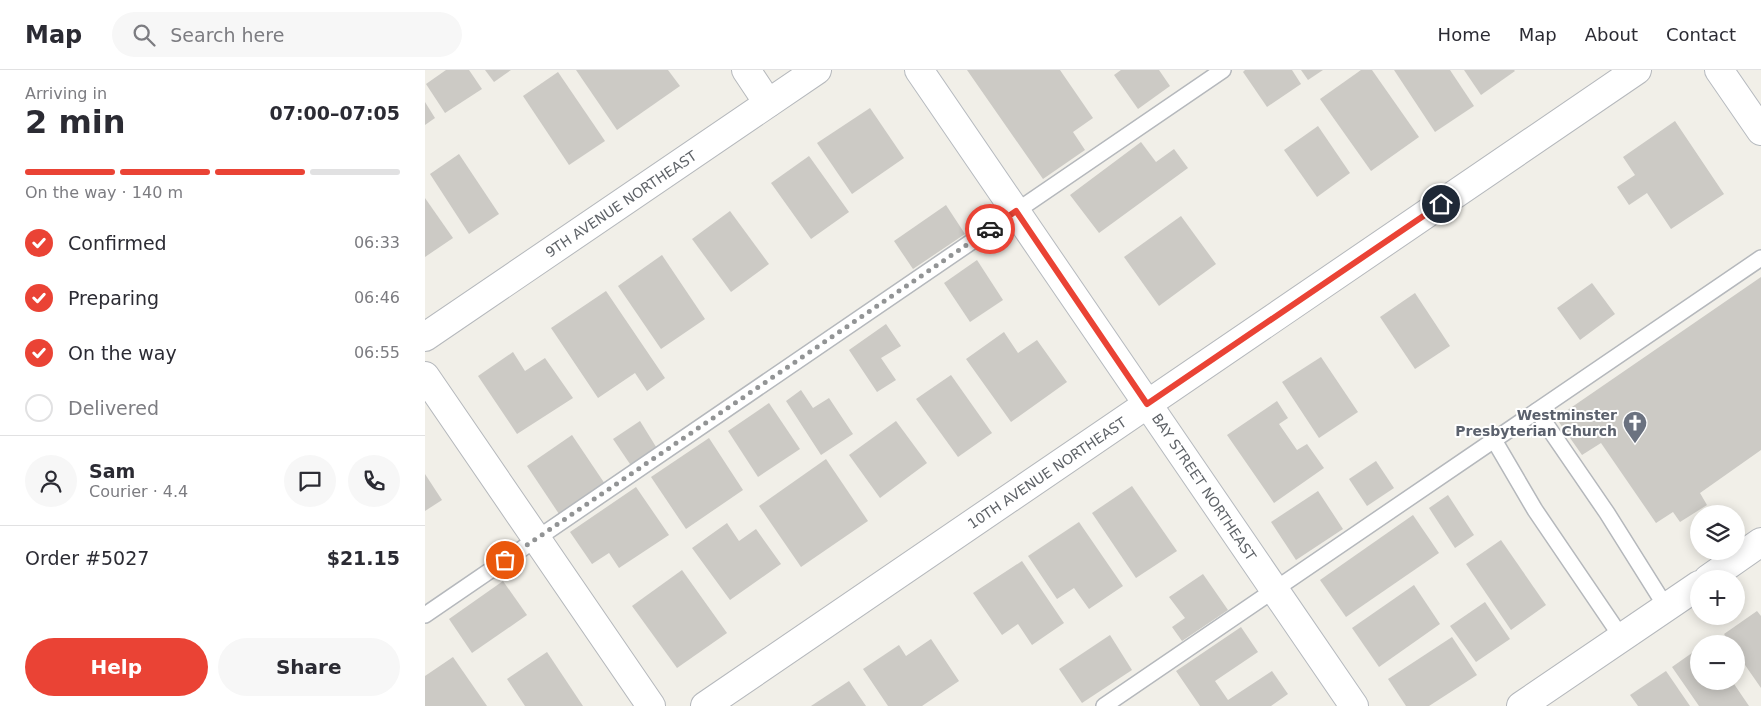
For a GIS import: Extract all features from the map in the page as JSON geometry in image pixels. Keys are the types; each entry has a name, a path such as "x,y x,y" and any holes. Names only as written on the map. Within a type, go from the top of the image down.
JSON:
{"street":[{"path":"746,70 768,103"},
{"name":"9TH AVENUE NORTHEAST","path":"425,338 817,70"},
{"name":"BAY STREET NORTHEAST","path":"919,70 1354,706"},
{"name":"10TH AVENUE NORTHEAST","path":"705,706 1637,70"},
{"path":"1719,70 1761,131"},
{"path":"425,376 651,706"},
{"path":"1721,570 1761,542"},
{"path":"1521,706 1690,591"}],"lane":[{"path":"425,614 1223,70"},
{"path":"1105,706 1761,258"},
{"path":"1537,411 1607,513 1666,607"},
{"path":"1494,440 1535,510 1622,638"}],"building":[{"path":"446,70 469,70 482,89 445,113 426,84"},
{"path":"485,70 511,70 494,82"},
{"path":"576,70 668,70 680,86 617,130"},
{"path":"967,70 1060,70 1093,118 1073,132 1085,150 1043,179"},
{"path":"1121,70 1159,70 1170,86 1138,109 1114,75"},
{"path":"1245,70 1292,70 1301,84 1267,107 1243,72"},
{"path":"1301,70 1323,70 1308,80"},
{"path":"1361,70 1372,70 1419,137 1371,171 1320,99"},
{"path":"1394,70 1450,70 1474,106 1435,132"},
{"path":"1464,70 1514,70 1515,71 1481,95"},
{"path":"558,72 605,141 569,165 523,96"},
{"path":"425,102 435,118 425,125"},
{"path":"870,108 904,158 852,194 817,143"},
{"path":"1675,121 1724,194 1671,229 1647,193 1629,205 1617,187 1635,175 1623,157"},
{"path":"1318,126 1350,173 1317,197 1284,150"},
{"path":"1141,142 1156,162 1174,149 1188,168 1099,233 1070,195"},
{"path":"459,154 499,214 469,234 430,174"},
{"path":"809,156 849,212 811,239 771,183"},
{"path":"425,198 453,238 425,257"},
{"path":"946,205 965,234 913,269 894,241"},
{"path":"730,211 769,264 731,292 692,239"},
{"path":"1181,216 1216,264 1159,306 1124,257"},
{"path":"662,255 705,319 661,349 618,286"},
{"path":"977,260 1003,300 970,322 944,283"},
{"path":"1761,277 1761,450 1700,493 1707,505 1690,505 1690,516 1680,522 1673,512 1656,523 1601,443 1582,455 1556,418"},
{"path":"1592,283 1615,314 1580,340 1557,308"},
{"path":"606,291 665,378 647,391 635,373 598,398 551,328"},
{"path":"1415,293 1450,346 1415,369 1380,317"},
{"path":"886,324 901,346 881,358 896,380 877,392 849,350"},
{"path":"1004,332 1018,353 1037,340 1067,382 1011,422 966,359"},
{"path":"513,352 525,371 545,358 573,398 517,434 478,376"},
{"path":"1321,357 1358,412 1319,438 1282,382"},
{"path":"951,375 992,433 958,457 916,399"},
{"path":"801,390 813,408 829,398 853,434 821,455 786,401"},
{"path":"1277,401 1288,418 1279,424 1297,450 1307,444 1324,468 1274,503 1227,435"},
{"path":"769,403 800,449 758,477 728,431"},
{"path":"640,421 658,450 632,467 613,439"},
{"path":"896,421 927,463 880,498 849,455"},
{"path":"572,435 605,484 559,514 527,466"},
{"path":"709,438 743,490 686,529 651,477"},
{"path":"826,459 868,521 801,567 759,506"},
{"path":"1376,461 1394,488 1367,506 1349,479"},
{"path":"425,474 442,500 425,511"},
{"path":"1132,486 1177,551 1136,578 1092,513"},
{"path":"636,487 669,535 619,568 609,553 592,564 570,532"},
{"path":"1318,491 1343,529 1296,560 1271,522"},
{"path":"1448,495 1474,535 1455,548 1429,508"},
{"path":"1413,515 1439,553 1346,617 1320,580"},
{"path":"1079,522 1123,586 1089,609 1074,588 1057,599 1028,556"},
{"path":"727,523 739,541 756,529 781,564 730,600 692,548"},
{"path":"1501,540 1546,605 1511,630 1466,564"},
{"path":"1022,561 1064,623 1032,645 1018,624 1002,635 973,593"},
{"path":"682,570 727,633 677,668 632,606"},
{"path":"1203,574 1228,610 1182,641 1172,627 1185,618 1169,597"},
{"path":"503,581 527,615 472,653 449,619"},
{"path":"1414,585 1440,624 1379,667 1352,628"},
{"path":"1485,602 1510,639 1476,662 1450,626"},
{"path":"1757,611 1761,616 1761,688 1745,665 1745,635 1724,634 1737,625 1745,625 1745,619"},
{"path":"1241,627 1258,652 1215,681 1228,700 1272,671 1288,694 1271,706 1200,706 1176,671"},
{"path":"1110,635 1132,670 1082,703 1059,669"},
{"path":"1452,637 1477,675 1429,706 1406,706 1388,679"},
{"path":"931,639 959,681 922,706 888,706 863,669 899,645 906,656"},
{"path":"547,652 583,706 525,706 507,679"},
{"path":"1690,654 1690,690 1738,690 1749,706 1699,706 1672,667"},
{"path":"453,657 487,706 425,706 425,676"},
{"path":"1666,671 1690,706 1638,706 1630,695"},
{"path":"849,681 866,706 811,706"}],"way so far":[{"path":"505,560 990,229"}],"place":[{"name":"Westminster Presbyterian Church","path":"1635,444"}],"route":[{"path":"990,229 1016,211 1147,404 1441,204"}]}
